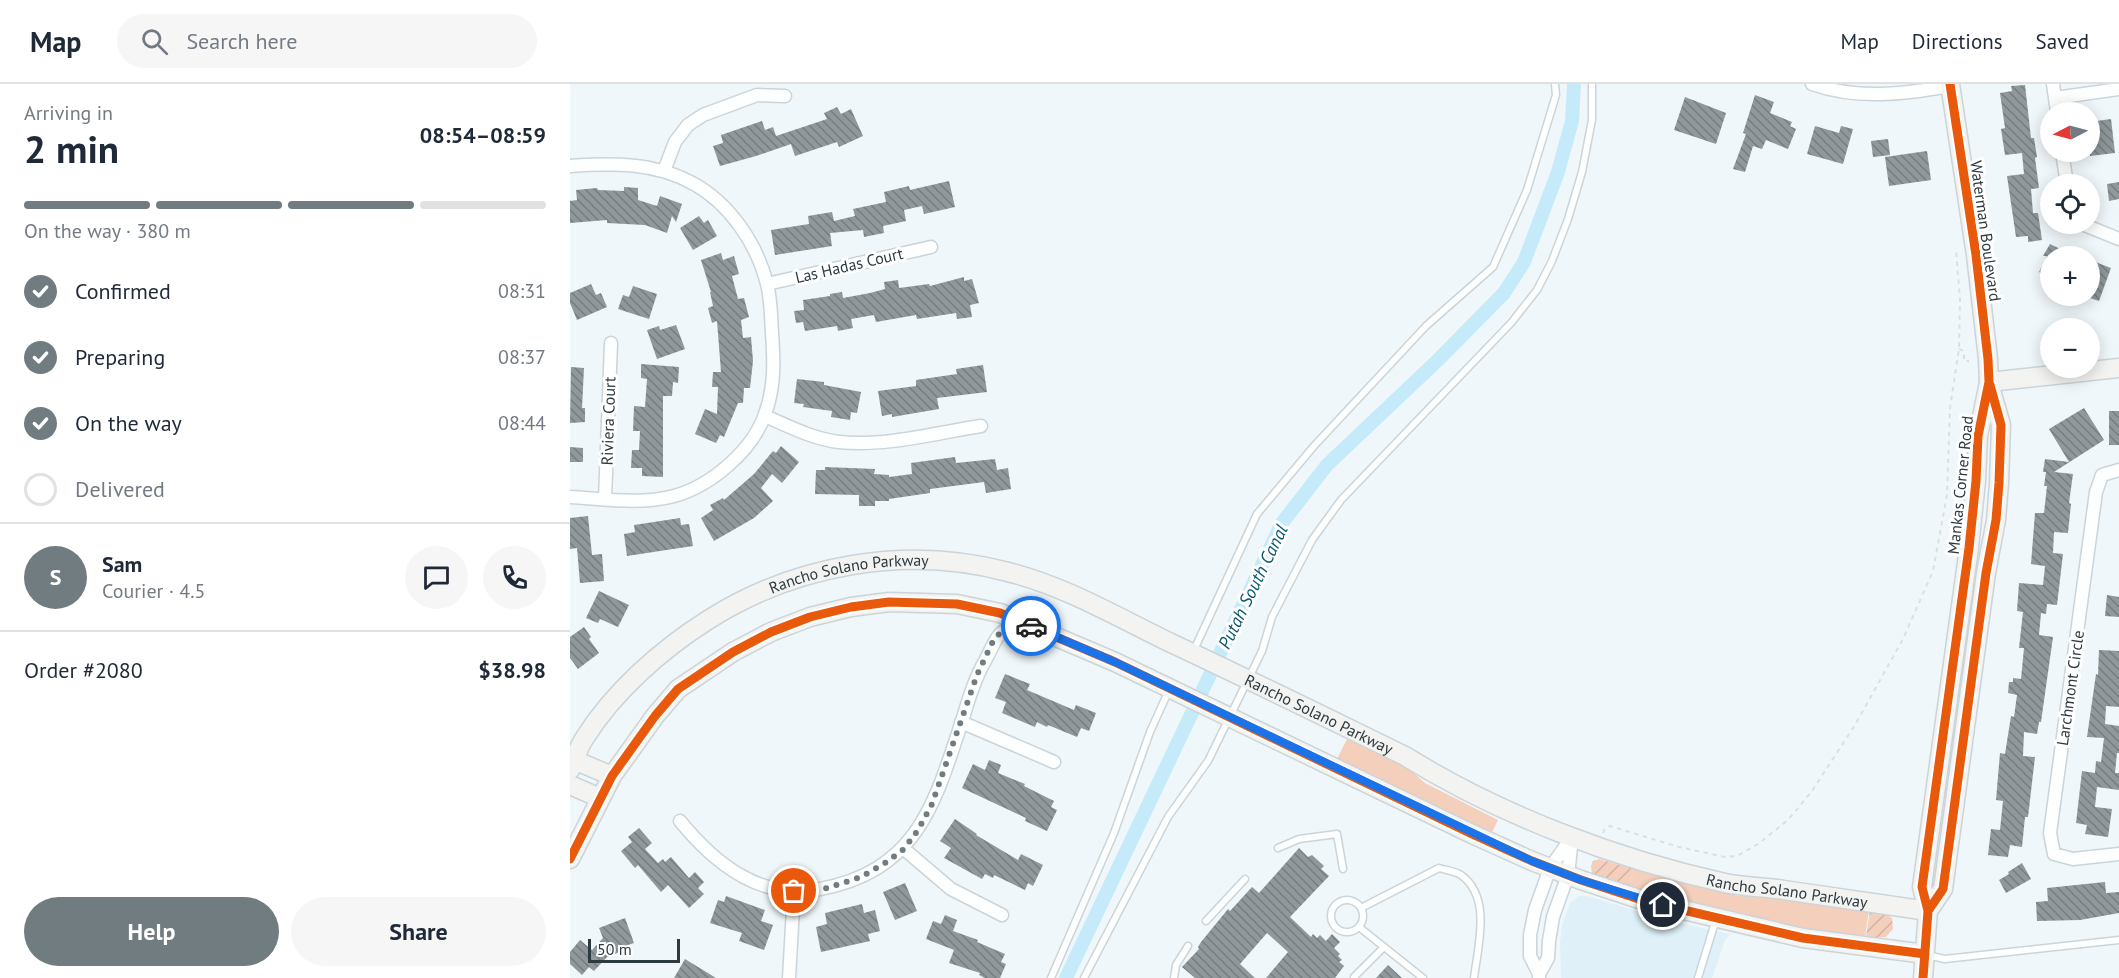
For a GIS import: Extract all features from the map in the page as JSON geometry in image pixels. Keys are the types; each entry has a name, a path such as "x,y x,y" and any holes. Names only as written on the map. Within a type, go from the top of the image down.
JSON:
{"street":[{"path":"1812,84 1858,95 1922,91 1950,85"},
{"path":"2053,84 2056,102"},
{"name":"Waterman Boulevard","path":"1950,85 1976,255 1989,382"},
{"path":"2055,98 2119,89"},
{"path":"664,171 675,142 688,125 703,115 757,95 785,96"},
{"path":"570,166 634,165 664,171 694,184 728,212 741,227 758,258 767,284 775,365 765,416 752,439 732,461 707,482 674,496 639,501 570,497"},
{"path":"2100,231 2119,239"},
{"name":"Las Hadas Court","path":"767,284 931,247"},
{"name":"Riviera Court","path":"605,499 611,343"},
{"path":"1989,382 2119,368"},
{"name":"Mankas Corner Road","path":"1923,978 1928,911 1922,887 1969,548 1978,436 1989,382"},
{"path":"765,416 813,436 837,442 868,444 981,426"},
{"name":"Larchmont Circle","path":"2119,470 2102,475 2096,492 2050,833 2054,854 2073,859 2119,854"},
{"name":"Rancho Solano Parkway","path":"572,762 584,739 614,698 664,651 690,631 759,592 792,579 842,567 899,560 974,565 1009,572 1071,595 1405,756 1528,819 1572,837 1643,860 1728,883 1928,911"},
{"name":"Rancho Solano Parkway","path":"570,859 612,776 636,741 678,689 733,652 771,632 810,617 851,607 889,602 957,604 989,611 1023,623 1115,662 1472,834 1568,875 1646,901 1717,919 1803,938 1925,954"},
{"path":"680,821 717,861 740,876 761,884 794,891 811,891 837,886 861,877 904,849 918,830 932,804 977,675 989,654 993,641 1000,633 1023,623"},
{"path":"961,722 1054,762"},
{"path":"572,762 612,776"},
{"path":"570,785 600,798"},
{"path":"1539,976 1530,956 1530,935 1535,910 1550,868 1572,837"},
{"path":"1539,976 1548,958 1553,917 1568,875 1572,837"},
{"path":"904,849 951,890 1002,915"},
{"path":"789,978 794,891"}],"lane":[{"path":"1194,654 1257,513 1314,446 1426,326 1493,267 1527,190 1556,95 1555,84"},
{"path":"1084,978 1168,817 1208,761 1224,715 1262,651 1272,617 1312,540 1341,500 1511,323 1537,290 1552,261 1582,172 1592,120 1592,84"},
{"path":"1051,978 1114,833 1150,732 1175,691"},
{"path":"1278,848 1299,839 1337,834 1343,869"},
{"path":"1361,908 1438,868 1460,874 1473,887 1479,902 1480,925 1474,978"},
{"path":"1206,921 1245,879"},
{"path":"1342,900 1353,901 1361,908 1363,918 1359,927 1350,932 1339,930 1331,922 1333,906 1342,900"},
{"path":"1698,978 1717,919"},
{"path":"1359,927 1423,978"},
{"path":"1925,954 1945,959 2119,940"},
{"path":"1174,978 1176,965 1188,946"},
{"path":"1354,977 1383,948"}],"path":[{"path":"1603,833 1610,826 1679,847 1725,857 1737,856 1758,844 1788,819 1812,791 1855,725 1903,639 1933,571 1947,495 1950,408 1959,349 1960,299 1956,250"},
{"path":"1959,349 1964,351 1964,361 1969,361"}],"shaded area":[{"path":"1348,737 1406,766 1425,783 1498,820 1490,836 1336,761"},
{"path":"1599,859 1634,869 1628,889 1592,874 1593,861"},
{"path":"1634,869 1738,896 1760,895 1869,910 1865,937 1779,925 1628,889"},
{"path":"1580,896 1588,896 1666,920 1730,934 1725,940 1712,978 1561,978 1562,925 1570,903"},
{"path":"1870,910 1885,913 1892,918 1893,929 1886,937 1866,937"}],"building":[{"path":"2025,85 2031,138 2034,138 2037,157 2035,158 2039,188 2031,189 2033,213 2038,213 2042,240 2028,242 2028,236 2016,237 2007,176 2024,174 2022,153 2005,155 2001,129 2005,128 2000,93 2012,91 2011,86"},
{"path":"1755,95 1774,102 1770,113 1792,122 1790,126 1796,129 1788,149 1766,140 1762,149 1753,146 1745,172 1733,169 1746,134 1743,133"},
{"path":"1685,97 1726,113 1716,144 1674,130"},
{"path":"837,107 841,114 851,109 863,136 839,147 837,142 795,156 791,144 720,166 713,146 723,143 721,135 762,121 765,130 773,127 776,136 827,119 824,113"},
{"path":"2111,119 2115,153 2100,155 2100,121"},
{"path":"1815,126 1839,133 1841,126 1853,129 1843,164 1807,154"},
{"path":"1888,139 1890,155 1873,157 1871,141"},
{"path":"1927,151 1931,180 1889,186 1885,157"},
{"path":"949,181 955,207 924,214 922,206 904,210 906,221 883,226 884,233 864,237 863,230 830,233 832,246 775,255 771,230 809,224 808,216 832,212 834,221 855,216 853,209 886,202 884,192 909,186 910,190"},
{"path":"2119,182 2119,199 2109,201 2107,184"},
{"path":"624,187 638,188 638,200 657,206 660,196 682,204 676,222 672,216 667,233 645,225 607,223 607,220 570,223 570,201 577,200 576,190 597,188 598,190 624,191"},
{"path":"699,216 704,223 708,220 717,236 693,250 680,228"},
{"path":"721,253 723,260 734,256 739,274 732,276 738,299 744,298 749,317 741,320 743,338 751,337 753,361 750,388 744,388 743,403 738,403 724,437 720,435 716,443 695,434 705,409 717,414 718,387 712,387 713,372 721,372 717,321 712,323 708,308 713,306 711,292 701,260"},
{"path":"2100,264 2111,268 2100,298"},
{"path":"964,277 964,281 972,279 979,303 970,305 972,317 957,319 956,313 917,319 916,315 876,322 874,315 851,319 853,328 838,331 837,326 805,331 803,322 796,323 794,311 804,310 803,300 842,292 843,298 870,293 885,289 884,282 898,280 899,288 929,284 930,286"},
{"path":"591,284 596,295 601,293 607,307 577,320 570,303 570,293"},
{"path":"633,286 657,294 649,319 618,309 623,295 629,297"},
{"path":"676,325 685,349 657,359 647,330 659,326 660,330"},
{"path":"641,364 679,367 678,383 673,382 672,396 663,396 663,477 642,476 642,468 631,468 632,450 639,450 640,431 633,431 634,406 645,407 647,379 641,378"},
{"path":"983,365 987,392 937,398 939,409 892,417 892,414 882,416 878,391 916,386 916,380 957,374 956,369"},
{"path":"571,367 584,368 582,408 585,408 585,422 570,423"},
{"path":"797,379 824,382 824,385 861,392 857,413 851,412 850,420 831,417 832,411 803,407 804,404 794,403"},
{"path":"2084,408 2104,440 2054,472 2073,474 2069,503 2071,504 2068,533 2054,532 2053,553 2063,554 2057,605 2047,604 2046,614 2041,613 2039,635 2053,637 2041,722 2039,722 2037,734 2024,732 2023,756 2035,757 2022,847 2010,845 2008,857 1988,855 1991,829 2000,830 2003,801 1996,800 2000,753 2005,754 2017,695 2008,693 2009,682 2013,682 2013,678 2021,679 2024,648 2019,648 2023,612 2017,611 2019,583 2043,585 2045,566 2031,564 2035,513 2044,513 2047,486 2044,486 2045,459 2069,462 2049,429"},
{"path":"2109,411 2119,411 2119,445 2109,445"},
{"path":"781,446 799,462 782,483 772,474 761,488 773,501 754,518 714,541 701,518 713,510 710,505 723,498 724,500 754,474 773,451 776,453"},
{"path":"570,447 583,448 583,462 570,462"},
{"path":"955,457 956,463 995,459 997,470 1008,468 1011,489 986,493 984,482 930,489 930,493 889,499 889,501 875,501 875,506 859,506 859,495 815,494 816,470 825,470 825,467 875,469 874,474 889,475 889,477 912,474 911,463"},
{"path":"588,516 592,555 602,554 604,581 580,583 577,548 570,549 570,518"},
{"path":"680,518 681,525 689,524 693,546 627,556 624,534 635,532 634,525"},
{"path":"599,591 629,605 618,627 600,619 598,623 586,618"},
{"path":"2107,595 2119,597 2119,617 2105,616"},
{"path":"584,627 599,653 578,669 570,658 570,637"},
{"path":"2099,650 2119,651 2119,707 2106,706 2105,724 2119,726 2119,753 2117,753 2115,773 2119,773 2119,790 2097,787 2095,807 2112,809 2108,837 2085,834 2087,825 2076,823 2082,771 2095,773 2096,761 2101,762 2104,738 2087,737 2096,674 2098,675"},
{"path":"1005,674 1030,684 1027,690 1074,710 1076,705 1096,713 1089,731 1081,728 1077,737 1037,722 1035,727 1002,713 1006,702 995,698"},
{"path":"989,760 1001,765 998,773 1025,784 1024,786 1054,801 1051,807 1057,810 1047,831 1025,821 1026,818 962,788 973,764 985,770"},
{"path":"955,819 976,835 1018,860 1021,854 1043,865 1033,886 1028,883 1025,890 994,875 993,878 985,874 982,879 944,858 951,848 940,841"},
{"path":"639,828 652,843 645,849 658,863 663,859 665,862 671,857 689,878 695,872 704,882 698,888 704,894 689,908 668,885 661,892 638,865 635,868 621,851 632,842 628,837"},
{"path":"1299,848 1308,857 1312,855 1324,866 1321,869 1329,876 1290,917 1311,937 1313,934 1317,938 1320,935 1326,941 1332,934 1340,942 1334,948 1340,954 1338,956 1342,960 1339,962 1344,966 1335,978 1266,978 1288,952 1267,933 1240,964 1255,978 1195,978 1182,967 1199,949 1201,942 1228,909 1230,911 1252,887 1259,893"},
{"path":"2022,863 2031,879 2006,893 1999,880"},
{"path":"2105,882 2106,893 2119,892 2119,913 2080,920 2037,921 2036,902 2048,901 2047,888"},
{"path":"905,883 917,911 895,920 883,892"},
{"path":"726,896 765,910 761,921 773,925 764,950 739,941 742,933 710,923 718,900 724,902"},
{"path":"862,904 864,913 875,910 880,931 868,934 870,941 821,952 816,927 827,924 825,913"},
{"path":"945,915 957,920 953,931 978,940 977,942 1005,954 1001,962 1006,964 1000,978 985,978 979,975 980,973 949,963 954,950 926,939 933,921 941,924"},
{"path":"625,918 634,943 628,945 630,948 607,957 594,971 589,967 582,975 570,964 570,952 580,940 592,950 603,938 599,928"},
{"path":"685,959 716,978 674,978"},
{"path":"1388,965 1402,978 1376,978"}],"waterway":[{"name":"Putah South Canal","path":"1066,978 1282,523 1327,465 1438,360 1504,293 1524,262 1558,172 1572,121 1574,84"}],"cycle path":[{"path":"1923,978 1928,911 1922,887 1969,548 1978,436 1989,382 1976,255 1950,84"},
{"path":"1928,911 1943,889 1986,573 1996,520 2001,425 1990,385"},
{"path":"570,859 612,776 655,716 678,689 733,652 771,632 810,617 851,607 889,602 957,604 1000,613 1115,662 1472,834 1581,880 1645,901 1803,938 1925,954"}],"way so far":[{"path":"794,891 824,889 861,877 904,849 918,830 932,804 977,675 989,654 993,641 1000,633 1010,628 1023,623 1031,626"}],"route":[{"path":"1031,626 1115,662 1532,861 1581,880 1663,905"}]}
